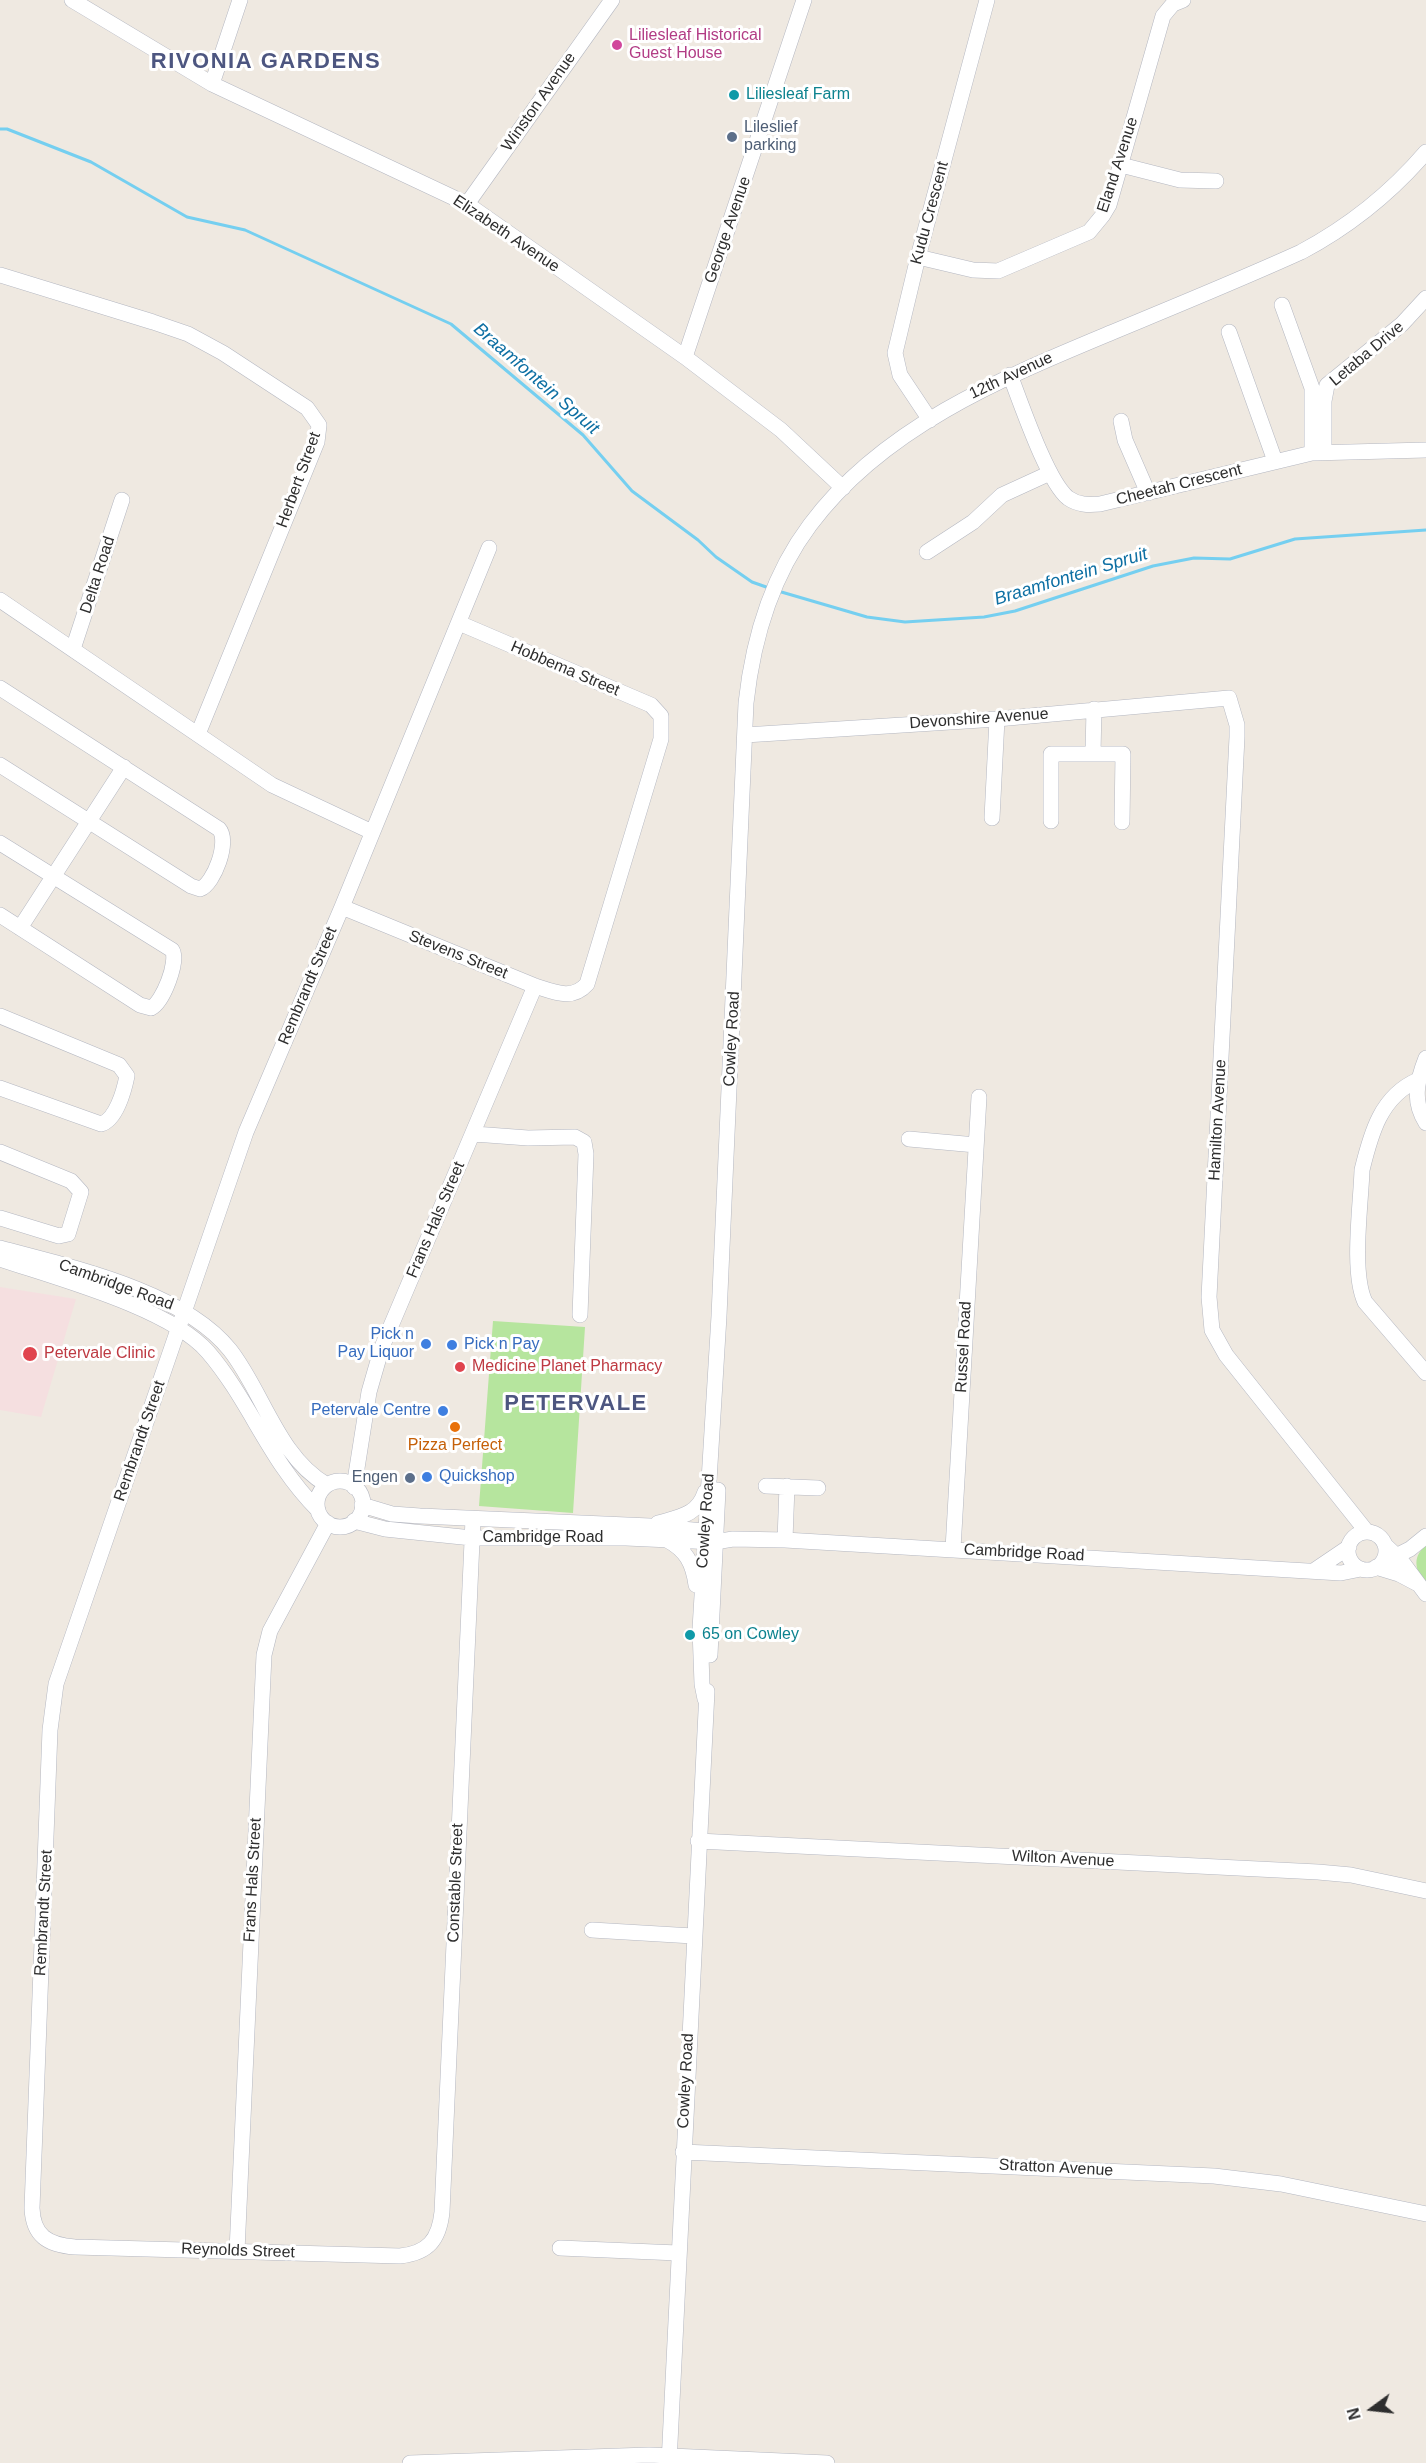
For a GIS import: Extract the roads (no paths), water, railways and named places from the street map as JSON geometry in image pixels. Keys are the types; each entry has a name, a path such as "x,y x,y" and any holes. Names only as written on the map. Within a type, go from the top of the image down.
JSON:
{"street":[{"name":"Elizabeth Avenue","path":"72,0 212,84 467,204 685,357 781,430 843,488"},
{"path":"212,84 240,0"},
{"name":"Winston Avenue","path":"467,204 612,0"},
{"name":"George Avenue","path":"685,357 804,0"},
{"name":"Kudu Crescent","path":"930,420 900,375 895,353 918,257 987,0"},
{"name":"Eland Avenue","path":"918,257 973,270 998,271 1089,232 1103,216 1121,165 1163,16 1173,4 1183,0"},
{"name":"12th Avenue","path":"745,735 748,681 756,641 769,600 808,528 843,488 884,452 961,400 1010,375 1301,252 1336,233 1370,208 1404,178 1426,152"},
{"path":"1121,165 1180,180 1216,181"},
{"name":"Herbert Street","path":"0,275 118,310 188,334 298,400 315,416 319,425 317,442 198,734"},
{"name":"Letaba Drive","path":"1318,453 1327,385 1402,324 1426,298"},
{"path":"1282,305 1312,388 1318,453"},
{"path":"1229,332 1275,461"},
{"name":"Cheetah Crescent","path":"1010,375 1050,473 1062,492 1080,503 1100,504 1275,461 1318,453 1426,450"},
{"path":"1122,421 1125,440 1148,493"},
{"path":"927,552 973,522 1002,495 1050,473"},
{"name":"Delta Road","path":"73,649 122,500"},
{"name":"Rembrandt Street","path":"42,2239 34,2225 32,2208 52,1706 64,1661 246,1132 342,907 489,548"},
{"path":"1,603 73,649 272,785 372,832"},
{"name":"Hobbema Street","path":"459,623 651,705 662,716 661,739 587,984 575,994"},
{"path":"0,688 214,825 223,833 225,845 208,883 200,888 191,886 0,765"},
{"name":"Hamilton Avenue","path":"1212,699 1229,698 1237,725 1209,1297 1212,1330 1226,1355 1351,1512 1397,1556 1419,1584"},
{"name":"Devonshire Avenue","path":"745,735 997,719 1212,699"},
{"path":"1093,753 1094,709"},
{"path":"993,818 997,719"},
{"name":"Cowley Road","path":"669,2459 705,1699 709,1683 709,1480 714,1360 718,1344 745,735"},
{"path":"1051,821 1051,754 1093,753 1124,754 1122,822"},
{"path":"20,928 124,767"},
{"path":"0,843 172,950 175,955 174,966 158,1003 151,1008 140,1005 0,915"},
{"name":"Stevens Street","path":"342,907 534,986 559,994 575,994"},
{"name":"Frans Hals Street","path":"350,1484 360,1460 369,1392 379,1356 474,1134 534,986"},
{"path":"0,1016 119,1065 127,1076 113,1114 106,1123 101,1124 0,1088"},
{"path":"1426,1058 1418,1080 1416,1099 1426,1123"},
{"path":"1418,1080 1399,1089 1386,1103 1365,1157 1362,1170 1358,1270 1365,1302 1426,1373"},
{"name":"Russel Road","path":"953,1549 979,1097"},
{"path":"474,1134 528,1138 575,1137 584,1142 586,1154 580,1315"},
{"path":"909,1139 976,1145"},
{"path":"0,1152 71,1181 81,1192 68,1234 59,1236 0,1218"},
{"name":"Cambridge Road","path":"0,1248 150,1294 184,1310 216,1334 229,1349 295,1456 316,1479 327,1485"},
{"name":"Cambridge Road","path":"0,1259 139,1308 178,1327 208,1352 283,1470 318,1509"},
{"name":"Cowley Road","path":"705,1699 702,1684 700,1629 710,1536 721,1360 718,1344"},
{"path":"650,1526 696,1509 704,1496 709,1480"},
{"path":"350,1484 360,1495 362,1505 354,1521 341,1527 328,1523 318,1509 319,1496 327,1485 350,1484"},
{"path":"766,1486 818,1488"},
{"path":"785,1540 787,1486"},
{"name":"Cambridge Road","path":"362,1505 393,1514 650,1526 733,1539 953,1549 1341,1573 1373,1566 1397,1556 1423,1539"},
{"path":"1351,1512 1350,1558 1400,1574 1419,1584"},
{"name":"Constable Street","path":"432,2245 441,2225 442,2212 473,1519"},
{"name":"Cambridge Road","path":"354,1521 386,1529 472,1538 665,1539 710,1536"},
{"name":"Frans Hals Street","path":"237,2251 264,1655 270,1632 328,1523"},
{"path":"1316,1570 1350,1544 1358,1534 1398,1544 1423,1539"},
{"path":"1373,1566 1386,1553 1378,1538"},
{"path":"665,1539 679,1547 690,1561 696,1582 700,1629"},
{"path":"1419,1584 1411,1559 1423,1539"},
{"name":"Wilton Avenue","path":"698,1840 1318,1872 1351,1875 1426,1891"},
{"path":"592,1930 693,1936"},
{"name":"Stratton Avenue","path":"683,2152 1214,2176 1281,2184 1426,2214"},
{"name":"Reynolds Street","path":"42,2239 63,2246 400,2256 414,2255 432,2245"},
{"path":"560,2248 678,2253"},
{"path":"410,2463 669,2459 827,2463"}],"waterway":[{"name":"Braamfontein Spruit","path":"0,129 7,129 91,162 187,217 245,230 451,324 583,435 632,491 698,540 716,557 752,582 769,588"},
{"name":"Braamfontein Spruit","path":"778,591 867,617 905,622 984,617 1015,611 1153,566 1194,558 1230,559 1295,539 1426,530"}],"place":[{"name":"Liliesleaf Historical Guest House","path":"617,45"},
{"name":"Liliesleaf Farm","path":"734,95"},
{"name":"Lileslief parking","path":"732,137"},
{"name":"Pick n Pay Liquor","path":"426,1344"},
{"name":"Pick n Pay","path":"452,1345"},
{"name":"Petervale Clinic","path":"30,1354"},
{"name":"Medicine Planet Pharmacy","path":"460,1367"},
{"name":"Petervale Centre","path":"443,1411"},
{"name":"Pizza Perfect","path":"455,1427"},
{"name":"Quickshop","path":"427,1477"},
{"name":"Engen","path":"410,1478"},
{"name":"65 on Cowley","path":"690,1635"}],"district":[{"name":"RIVONIA GARDENS","path":"266,62"},
{"name":"PETERVALE","path":"576,1404"}]}
